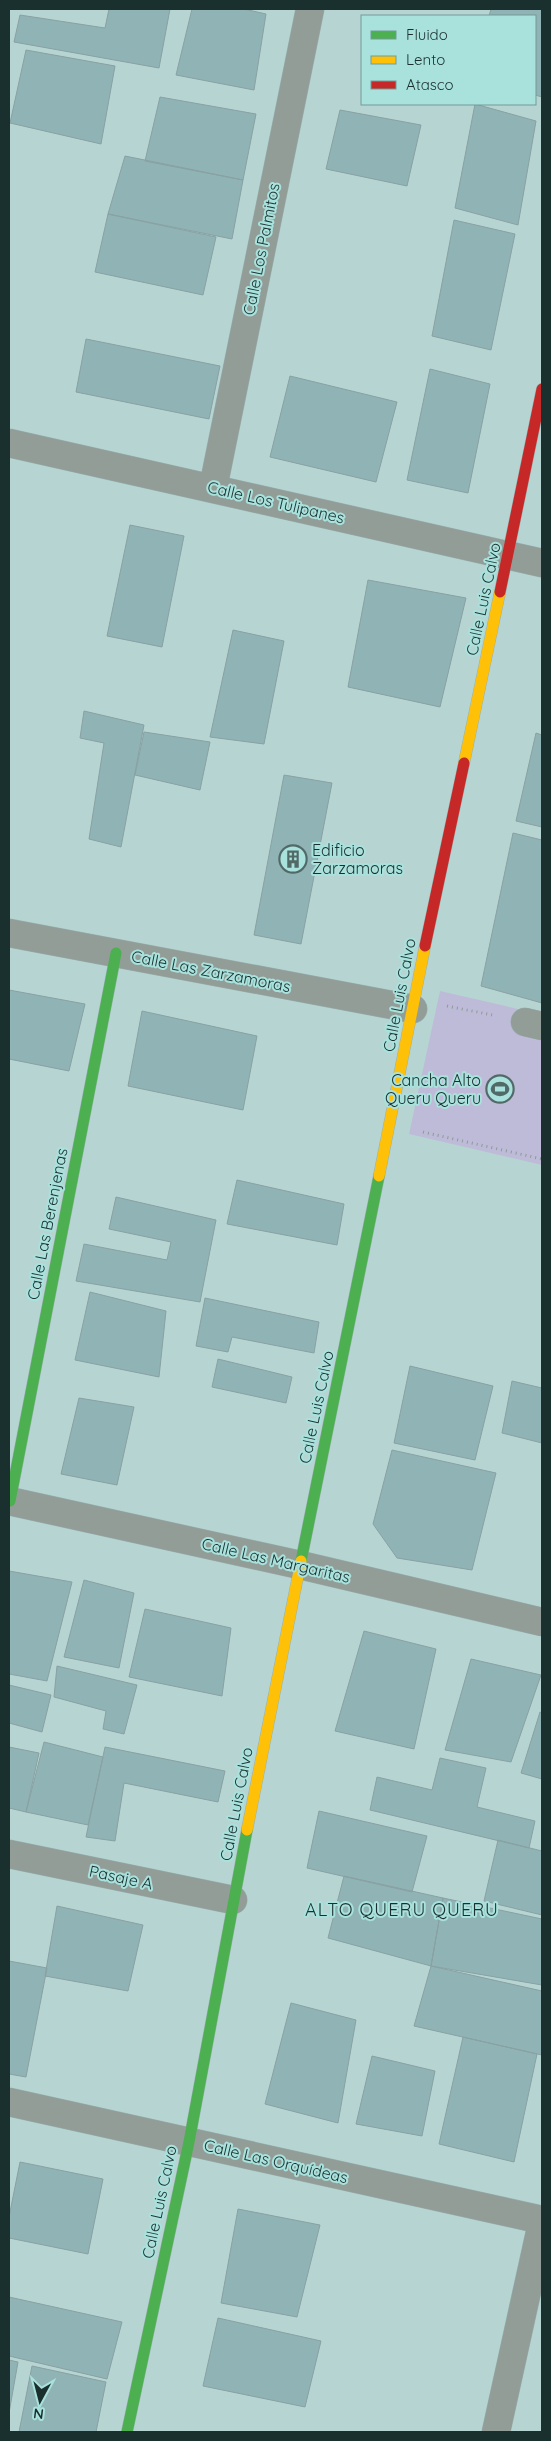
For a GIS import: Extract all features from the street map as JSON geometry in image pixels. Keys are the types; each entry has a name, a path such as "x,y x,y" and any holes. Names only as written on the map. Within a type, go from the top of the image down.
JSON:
{"street":[{"name":"Calle Los Palmitos","path":"213,488 310,9"},
{"name":"Calle Luis Calvo","path":"127,2432 189,2142 233,1900 300,1565 542,389"},
{"name":"Calle Los Tulipanes","path":"9,443 542,563"},
{"name":"Calle Las Zarzamoras","path":"9,933 413,1009"},
{"name":"Calle Las Berenjenas","path":"9,1501 116,953"},
{"name":"Calle Las Margaritas","path":"9,1501 300,1565 542,1622"},
{"name":"Pasaje A","path":"9,1854 233,1900"},
{"name":"Calle Las Orquídeas","path":"9,2102 542,2222"},
{"path":"496,2432 542,2222"}],"path":[{"path":"440,1136 542,1159"}],"shaded area":[{"path":"440,991 527,1011 521,1034 542,1039 542,1165 409,1134"}],"building":[{"path":"109,9 170,9 159,68 14,42 20,15 105,28"},
{"path":"192,9 244,9 266,14 254,90 176,75"},
{"path":"491,9 542,9 542,97 536,95 536,15 489,15"},
{"path":"26,50 115,66 101,144 10,123"},
{"path":"160,97 256,114 243,180 145,161"},
{"path":"475,105 536,121 518,225 455,208"},
{"path":"340,110 421,125 407,186 326,169"},
{"path":"125,156 243,180 232,239 108,214"},
{"path":"108,214 216,237 203,295 95,272"},
{"path":"454,220 515,234 491,350 432,336"},
{"path":"86,339 220,366 209,419 76,392"},
{"path":"430,369 490,384 468,493 407,480"},
{"path":"290,376 397,402 376,482 270,457"},
{"path":"130,525 184,536 162,647 107,636"},
{"path":"368,580 466,598 440,707 348,687"},
{"path":"233,630 284,641 264,744 210,737"},
{"path":"84,711 144,725 121,847 89,839 104,743 80,738"},
{"path":"144,732 210,742 200,790 135,775"},
{"path":"536,733 542,735 542,827 516,821"},
{"name":"Edificio Zarzamoras","path":"284,775 332,783 301,944 254,935"},
{"path":"513,833 542,840 542,1003 481,986"},
{"path":"9,990 85,1004 69,1071 9,1059"},
{"path":"142,1011 257,1036 243,1110 128,1086"},
{"path":"237,1180 344,1204 337,1245 227,1224"},
{"path":"116,1197 216,1220 200,1302 76,1281 84,1244 167,1260 171,1242 109,1229"},
{"path":"90,1292 166,1311 159,1377 75,1360"},
{"path":"205,1298 319,1322 314,1353 232,1337 228,1352 196,1346"},
{"path":"218,1359 292,1377 286,1403 212,1387"},
{"path":"410,1366 493,1386 475,1460 394,1443"},
{"path":"512,1381 542,1388 542,1443 502,1433"},
{"path":"79,1398 134,1407 117,1485 61,1474"},
{"path":"392,1450 496,1473 472,1570 397,1558 373,1524"},
{"path":"9,1571 72,1582 47,1681 9,1674"},
{"path":"84,1580 134,1593 119,1668 64,1657"},
{"path":"145,1609 231,1628 222,1696 129,1677"},
{"path":"364,1631 436,1649 414,1749 335,1731"},
{"path":"471,1659 541,1675 511,1762 445,1750"},
{"path":"57,1666 137,1685 124,1734 103,1729 106,1711 54,1697"},
{"path":"9,1685 51,1695 42,1732 9,1723"},
{"path":"540,1712 542,1713 542,1779 521,1773"},
{"path":"44,1742 103,1757 88,1825 26,1812"},
{"path":"9,1747 39,1753 26,1812 9,1808"},
{"path":"105,1747 225,1771 218,1802 124,1783 115,1841 86,1837"},
{"path":"440,1758 486,1768 477,1807 535,1821 529,1848 370,1810 377,1777 432,1790"},
{"path":"319,1811 427,1836 412,1892 307,1868"},
{"path":"498,1840 542,1851 542,1915 484,1901"},
{"path":"344,1876 443,1898 431,1966 328,1938"},
{"path":"443,1898 542,1919 542,1985 431,1966"},
{"path":"57,1906 143,1925 128,1991 45,1976"},
{"path":"9,1961 47,1968 26,2077 9,2074"},
{"path":"431,1966 542,1991 542,2055 414,2026"},
{"path":"291,2003 356,2020 338,2123 265,2104"},
{"path":"463,2037 537,2054 514,2162 439,2144"},
{"path":"372,2056 435,2071 422,2136 356,2124"},
{"path":"20,2162 103,2179 88,2254 9,2238 9,2217"},
{"path":"238,2209 320,2225 297,2317 221,2303"},
{"path":"9,2297 122,2322 107,2379 9,2356"},
{"path":"218,2318 321,2341 305,2407 203,2386"},
{"path":"9,2360 18,2362 9,2413"},
{"path":"32,2366 106,2382 96,2432 19,2432"}],"traffic: fast":[{"path":"10,1501 116,953"},
{"path":"301,1561 379,1176"},
{"path":"127,2432 189,2142 247,1830"}],"traffic: slow":[{"path":"464,763 500,592"},
{"path":"379,1176 425,946"},
{"path":"247,1830 301,1561"}],"traffic: jam":[{"path":"500,592 542,389"},
{"path":"425,946 464,763"}],"place":[{"name":"Edificio Zarzamoras","path":"293,859"},
{"name":"Cancha Alto Queru Queru","path":"500,1089"}],"district":[{"name":"ALTO QUERU QUERU","path":"402,1909"}]}
